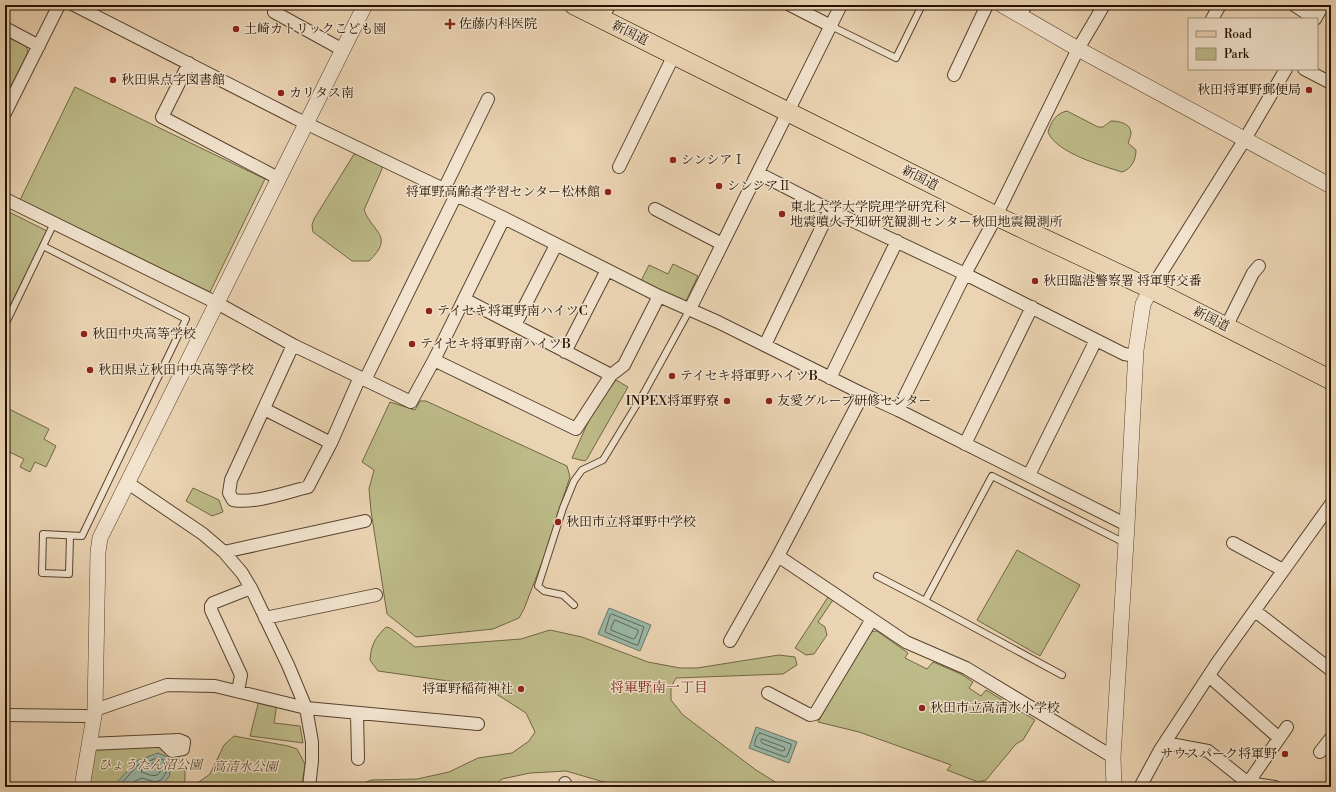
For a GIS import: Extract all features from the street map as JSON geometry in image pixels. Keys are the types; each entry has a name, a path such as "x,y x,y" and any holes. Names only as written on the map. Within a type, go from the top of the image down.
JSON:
{"main road":[{"name":"新国道","path":"574,5 605,12 674,55 996,216 1151,289 1331,380"}],"street":[{"path":"5,113 59,5"},
{"path":"74,5 306,123 504,218 659,296 690,309 898,410 1128,525"},
{"path":"82,787 94,714 98,552 100,538 365,5"},
{"path":"790,5 831,26"},
{"path":"690,309 841,5"},
{"path":"954,75 987,5"},
{"path":"1002,5 1023,10 1078,49 1331,186"},
{"path":"898,410 1078,49 1104,5"},
{"path":"1213,18 1220,5"},
{"path":"1294,5 1314,18"},
{"path":"1316,18 1323,5"},
{"path":"274,12 343,50"},
{"path":"5,28 39,46"},
{"path":"619,167 674,55"},
{"path":"188,63 162,117 278,178"},
{"path":"1114,787 1113,757 1128,525 1136,356 1143,304 1245,139 1285,70"},
{"path":"1306,70 1331,83"},
{"path":"444,189 488,99"},
{"path":"758,173 830,210 1032,307 1124,354 1136,356"},
{"path":"293,345 231,480 229,493 233,500 255,500 308,488 456,195"},
{"path":"5,199 217,303 293,345 411,402 434,360 504,218"},
{"path":"655,209 722,244"},
{"path":"765,345 830,210"},
{"path":"830,378 897,241"},
{"path":"515,325 556,245"},
{"path":"1226,327 1253,273 1259,266"},
{"path":"565,352 607,270"},
{"path":"434,360 576,429 611,376 624,365 659,296"},
{"path":"464,299 611,376"},
{"path":"965,444 1032,307"},
{"path":"1028,476 1096,340"},
{"path":"730,640 778,556 863,394"},
{"path":"264,409 331,443"},
{"path":"128,483 203,534 224,552 242,573 251,588 288,665 306,708 312,742 312,762 309,787"},
{"path":"1140,787 1165,743 1209,676 1331,504"},
{"path":"224,552 365,521"},
{"path":"1233,544 1283,570"},
{"path":"778,556 906,642 966,668 1113,757"},
{"path":"238,691 241,675 211,610 211,606 213,603 251,588"},
{"path":"265,618 376,594"},
{"path":"1254,611 1331,670"},
{"path":"768,693 810,715 815,714 872,619"},
{"path":"1209,676 1279,738"},
{"path":"5,715 84,716 94,714 167,685 215,686 280,703 306,708 478,724"},
{"path":"357,713 358,759"},
{"path":"1248,783 1287,727"},
{"path":"1320,752 1331,738"},
{"path":"89,744 162,741"},
{"path":"1165,743 1208,751 1248,783 1275,787"}],"lane":[{"path":"831,26 896,58 922,5"},
{"path":"5,325 54,223"},
{"path":"43,246 186,318 82,536 43,534 42,573 70,574 70,536"},
{"path":"574,605 563,594 544,591 538,586 574,481 582,470 603,460 646,391 690,309"},
{"path":"925,601 992,476 1126,544"},
{"path":"877,576 1062,675"}],"green space":[{"path":"5,36 26,46 28,52 5,98"},
{"path":"75,87 265,179 210,292 20,200"},
{"path":"1067,111 1098,127 1103,127 1111,121 1120,122 1127,125 1131,133 1128,143 1136,150 1131,166 1122,172 1104,166 1081,158 1060,146 1053,140 1048,132 1054,118"},
{"path":"356,151 382,165 382,169 364,210 380,235 381,240 377,253 369,261 352,261 313,232 312,225 314,219"},
{"path":"5,210 47,231 5,316"},
{"path":"673,264 698,276 685,302 641,281 649,265 668,274"},
{"path":"616,380 628,387 587,459 585,461 572,458 593,411"},
{"path":"420,401 426,401 567,466 570,477 557,516 554,531 524,609 519,618 493,629 416,637 387,614 369,489 374,470 362,462 390,402 415,410"},
{"path":"5,407 49,429 44,439 56,446 46,467 35,462 30,472 20,467 24,459 5,450"},
{"path":"193,488 219,500 223,512 212,516 186,501"},
{"path":"1017,550 1080,585 1040,656 977,620"},
{"path":"5,553 8,612 5,619"},
{"path":"828,597 833,600 818,622 825,627 827,635 814,654 806,655 795,648"},
{"path":"386,627 390,628 415,647 521,639 550,630 582,637 648,662 680,668 697,668 779,655 795,657 797,665 783,674 676,678 671,687 671,700 683,715 756,770 783,787 621,787 566,771 530,773 502,779 492,787 356,787 371,780 417,779 449,772 478,758 512,753 529,741 535,732 526,713 484,686 378,671 370,660 374,642"},
{"path":"877,631 908,653 905,658 927,669 933,662 961,674 973,682 969,688 981,696 986,690 1035,720 1023,740 1016,744 986,780 978,782 947,770 951,765 859,732 818,722 868,632"},
{"path":"259,700 277,704 274,723 300,726 303,743 250,736"},
{"name":"高清水公園","path":"234,736 297,749 305,764 302,787 192,787 210,774 224,745"},
{"name":"ひょうたん沼公園","path":"159,743 185,765 185,781 178,787 87,787 95,747"}],"water":[{"path":"609,608 651,625 640,651 598,634"},
{"path":"756,727 797,742 789,763 749,748"},
{"path":"158,753 167,757 170,775 164,783 153,786 143,782 138,784 137,787 113,787 136,761"}],"place":[{"name":"佐藤内科医院","path":"450,24"},
{"name":"土崎カトリックこども園","path":"236,29"},
{"name":"秋田県点字図書館","path":"113,80"},
{"name":"秋田将軍野郵便局","path":"1309,90"},
{"name":"カリタス南","path":"281,93"},
{"name":"シンシアⅠ","path":"673,160"},
{"name":"シンシアⅡ","path":"719,186"},
{"name":"将軍野高齢者学習センター松林館","path":"608,192"},
{"name":"東北大学大学院理学研究科 地震噴火予知研究観測センター秋田地震観測所","path":"782,214"},
{"name":"秋田臨港警察署 将軍野交番","path":"1035,281"},
{"name":"テイセキ将軍野南ハイツC","path":"429,311"},
{"name":"秋田中央高等学校","path":"84,334"},
{"name":"テイセキ将軍野南ハイツB","path":"412,344"},
{"name":"秋田県立秋田中央高等学校","path":"90,370"},
{"name":"テイセキ将軍野ハイツB","path":"672,376"},
{"name":"INPEX将軍野寮","path":"727,401"},
{"name":"友愛グループ研修センター","path":"769,401"},
{"name":"秋田市立将軍野中学校","path":"558,522"},
{"name":"将軍野稲荷神社","path":"521,689"},
{"name":"秋田市立高清水小学校","path":"922,708"},
{"name":"サウスパーク将軍野","path":"1285,754"}],"district":[{"name":"将軍野南一丁目","path":"659,688"}]}
